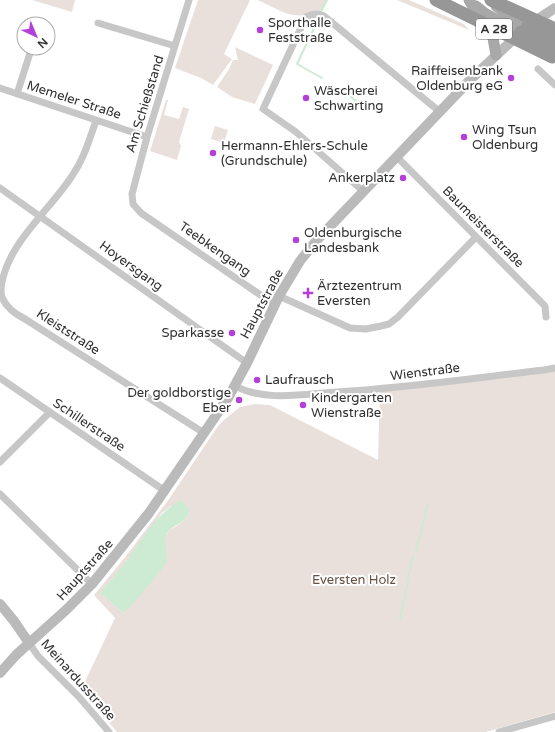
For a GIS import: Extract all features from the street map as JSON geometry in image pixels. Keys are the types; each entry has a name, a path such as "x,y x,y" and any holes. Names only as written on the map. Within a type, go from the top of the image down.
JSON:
{"highway":[{"name":"A 28","path":"436,0 555,59"},
{"name":"A 28","path":"490,0 555,29"},
{"path":"525,29 555,39"},
{"path":"525,29 555,52"}],"main road":[{"path":"490,0 525,29"},
{"path":"470,2 486,14 525,29"},
{"path":"470,2 493,38 496,55"}],"street":[{"name":"Am Schießstand","path":"141,213 133,204 132,194 147,137 189,0"},
{"name":"Hauptstraße","path":"0,673 10,661 92,584 134,533 165,491 235,386 277,300 316,241 482,68 525,29 555,8"},
{"path":"364,192 296,132 263,109 305,19 311,14 320,13 440,112"},
{"path":"98,23 175,46"},
{"name":"Memeler Straße","path":"17,94 29,56"},
{"path":"538,69 555,85"},
{"name":"Memeler Straße","path":"0,88 147,137"},
{"name":"Kleiststraße","path":"96,121 78,167 61,192 40,215 5,269 1,296 12,312 32,323 204,433"},
{"name":"Baumeisterstraße","path":"397,157 545,306 546,317"},
{"name":"Hoyersgang","path":"0,188 40,215 247,364"},
{"name":"Teebkengang","path":"141,213 277,300 350,328 366,329 390,324 476,237"},
{"name":"Wienstraße","path":"235,386 253,393 267,395 297,395 380,389 555,368"},
{"name":"Schillerstraße","path":"0,378 165,491"},
{"path":"0,462 50,412"},
{"path":"0,494 92,584"},
{"path":"0,604 29,643"},
{"name":"Meinardusstraße","path":"29,643 38,656 79,697 109,732"},
{"path":"499,732 555,716"}],"green space":[{"path":"32,0 75,0 72,12"},
{"path":"198,0 250,0 224,54 232,59 213,85 201,78 175,68"},
{"path":"258,0 327,0 320,13 302,16 288,14"},
{"path":"397,0 409,0 464,24 469,30"},
{"path":"235,47 273,65 255,104 232,97 217,87 233,60 238,60"},
{"path":"166,100 168,100 164,115 179,119 183,107 189,109 179,142 181,146 177,160 150,151"},
{"path":"215,126 228,130 224,143 211,139"},
{"name":"Eversten Holz","path":"555,368 555,712 486,732 117,732 81,690 115,618 94,595 126,556 169,499 218,426 240,407 254,404 270,405 378,460 380,389","holes":["171,506 189,513 183,521 169,530 124,613 101,593 127,561 162,513"]}],"shaded area":[{"path":"181,500 189,509 188,514 184,521 173,527 167,533 165,540 167,556 166,563 124,613 100,593 158,519 172,505"}],"waterway":[{"path":"322,10 327,0"},
{"path":"319,18 297,64 322,78"},
{"path":"338,87 365,108"},
{"path":"416,551 428,504"},
{"path":"400,619 413,556"}],"place":[{"name":"Sporthalle Feststraße","path":"260,30"},
{"name":"Raiffeisenbank Oldenburg eG","path":"511,78"},
{"name":"Wäscherei Schwarting","path":"306,98"},
{"name":"Wing Tsun Oldenburg","path":"464,137"},
{"name":"Hermann-Ehlers-Schule (Grundschule)","path":"213,153"},
{"name":"Ankerplatz","path":"403,178"},
{"name":"Oldenburgische Landesbank","path":"296,240"},
{"name":"Ärztezentrum Eversten","path":"308,293"},
{"name":"Sparkasse","path":"232,333"},
{"name":"Laufrausch","path":"257,380"},
{"name":"Der goldborstige Eber","path":"239,400"},
{"name":"Kindergarten Wienstraße","path":"303,405"}]}
